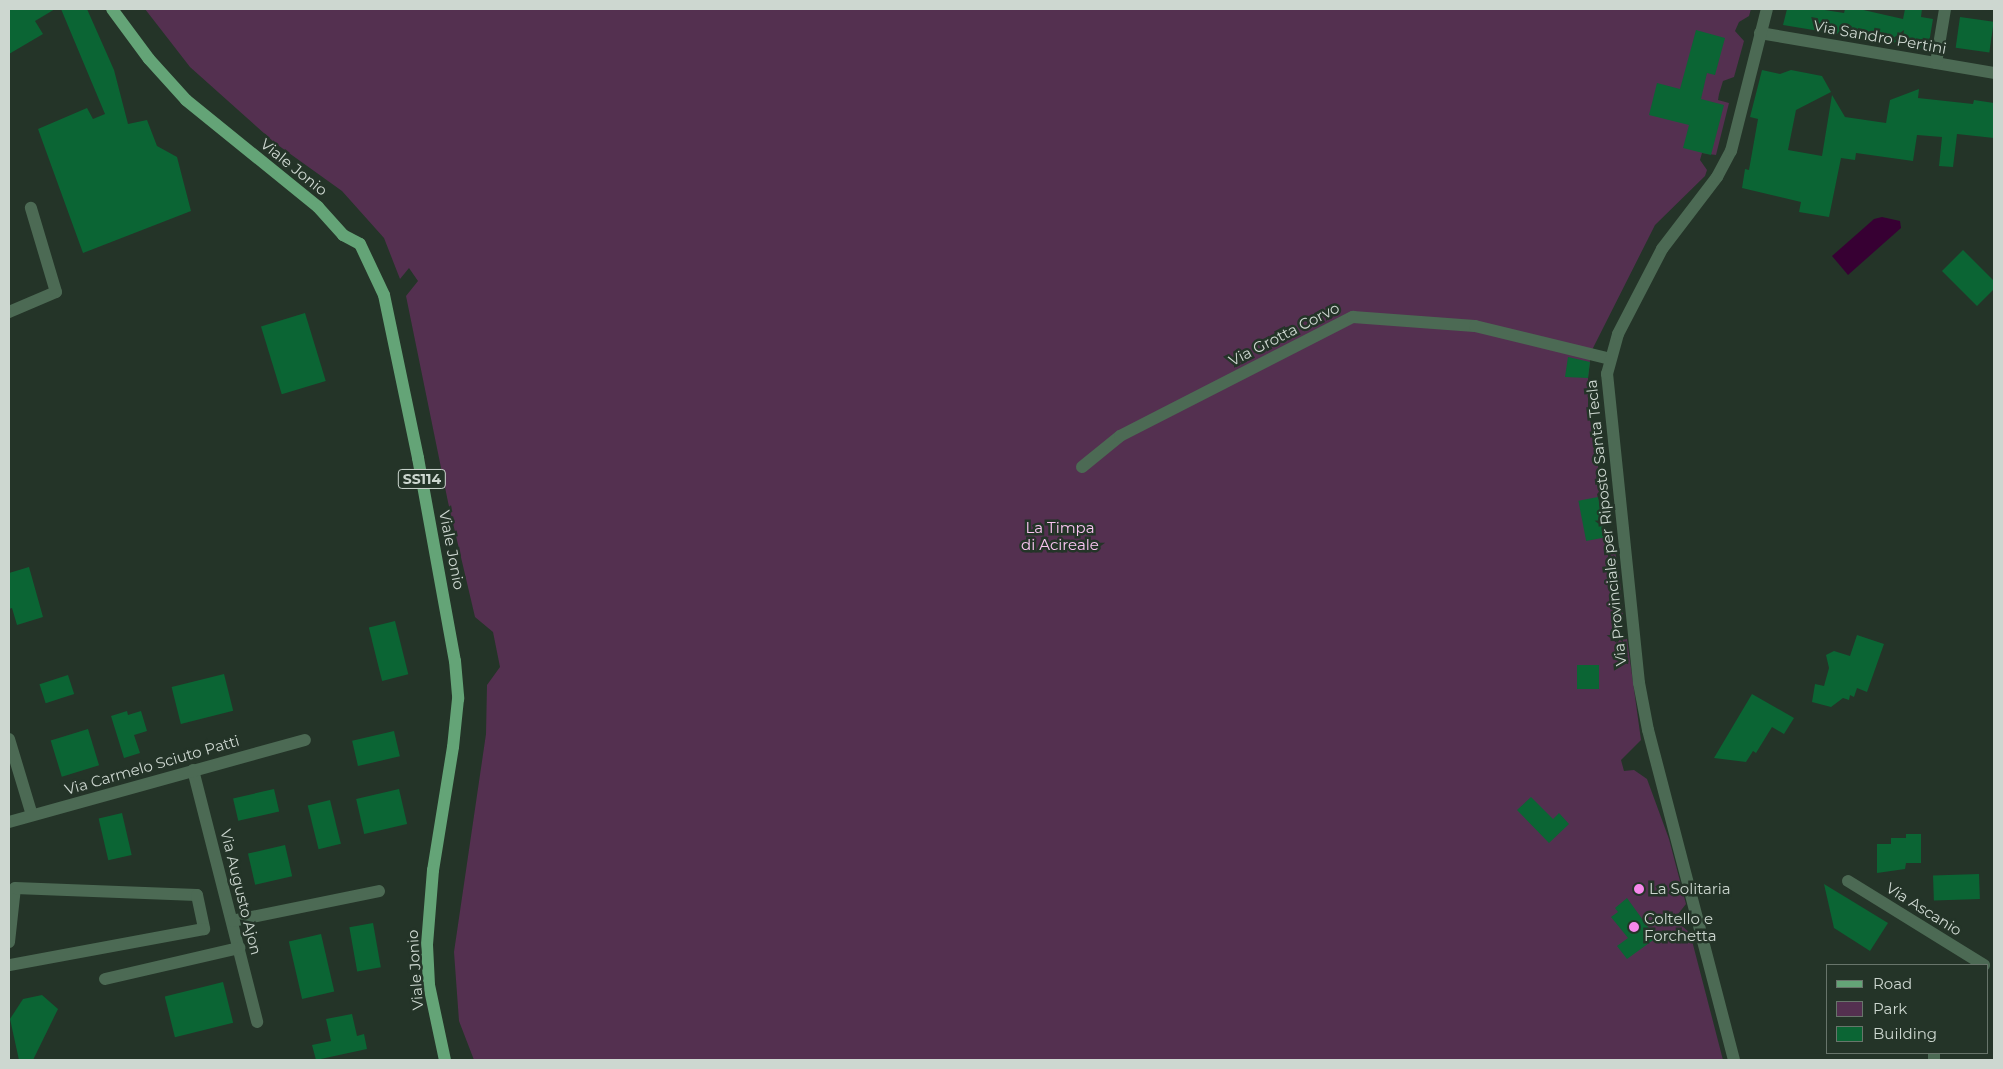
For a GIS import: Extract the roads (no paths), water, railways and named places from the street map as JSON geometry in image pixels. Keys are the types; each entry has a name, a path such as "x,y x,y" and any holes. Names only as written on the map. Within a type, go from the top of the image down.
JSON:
{"main road":[{"name":"Viale Jonio","path":"112,9 149,59 186,100 318,207 343,235 360,244 384,295 418,458 455,661 458,699 453,747 433,870 427,945 429,985 445,1060"}],"street":[{"name":"Via Provinciale per Riposto Santa Tecla","path":"1734,1060 1648,730 1639,683 1607,389 1610,359 1618,334 1662,248 1717,177 1731,151 1767,9"},
{"path":"1936,63 1945,9"},
{"name":"Via Sandro Pertini","path":"1760,33 1994,73"},
{"path":"9,312 56,292 31,208"},
{"name":"Via Grotta Corvo","path":"1082,467 1120,436 1353,317 1475,326 1610,359"},
{"path":"9,739 32,815"},
{"name":"Via Carmelo Sciuto Patti","path":"9,822 305,740"},
{"name":"Via Augusto Ajon","path":"194,770 258,1022"},
{"name":"Via Ascanio","path":"1848,880 1979,964"},
{"path":"9,942 15,888 196,894 204,929 9,965"},
{"path":"232,921 379,891"},
{"path":"104,979 239,948"}],"place":[{"name":"La Solitaria","path":"1639,889"},
{"name":"Coltello e Forchetta","path":"1634,927"}],"park label":[{"name":"La Timpa di Acireale","path":"1060,536"}]}
